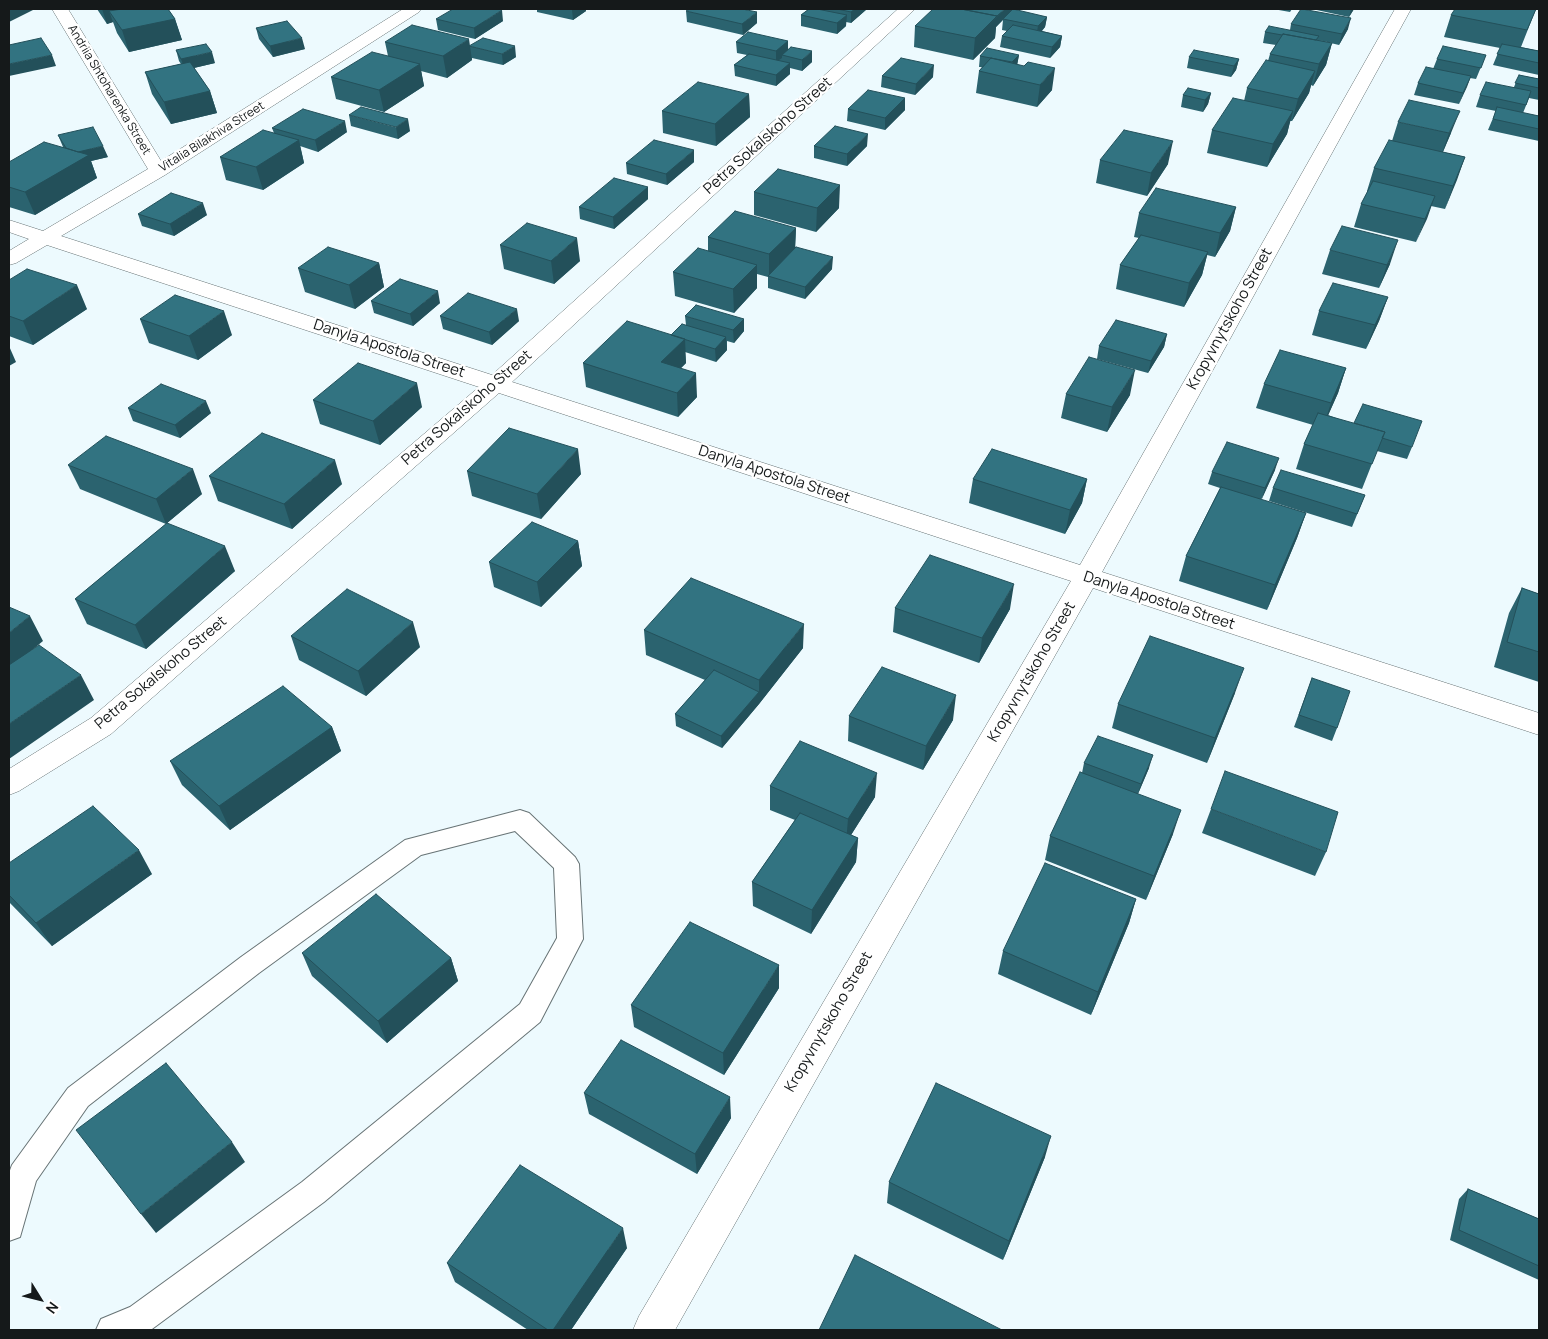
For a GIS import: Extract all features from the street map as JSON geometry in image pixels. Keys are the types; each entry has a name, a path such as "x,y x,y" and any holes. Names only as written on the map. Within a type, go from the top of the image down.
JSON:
{"street":[{"name":"Andriia Shtoharenka Street","path":"60,9 158,171"},
{"name":"Vitalia Bilakhiva Street","path":"9,259 158,171 412,9"},
{"name":"Petra Sokalskoho Street","path":"9,783 101,726 496,384 907,9"},
{"name":"Kropyvnytskoho Street","path":"653,1330 1086,578 1403,9"},
{"name":"Danyla Apostola Street","path":"9,226 1539,724"}],"lane":[{"path":"9,1226 23,1175 78,1097 250,965 414,848 520,820 566,864 570,939 530,1013 313,1192 142,1318 112,1330"}],"building":[{"path":"122,9 168,9 175,19 122,30 109,11"},
{"path":"453,9 502,10 474,28 436,19"},
{"path":"690,9 742,9 757,12 742,24 686,11"},
{"path":"809,9 847,15 837,23 801,15"},
{"path":"837,9 855,9 851,12"},
{"path":"933,9 961,9 997,16 975,38 915,26"},
{"path":"961,9 1005,9 997,16"},
{"path":"1013,9 1047,17 1038,26 1003,19"},
{"path":"1301,9 1351,18 1342,34 1291,24"},
{"path":"1455,9 1536,9 1527,30 1451,15"},
{"path":"287,21 302,38 270,46 256,28"},
{"path":"412,25 469,39 443,56 385,42"},
{"path":"1013,25 1062,36 1052,47 1002,36"},
{"path":"1269,26 1319,36 1316,40 1265,32"},
{"path":"748,32 788,41 776,51 736,42"},
{"path":"1283,34 1332,43 1319,64 1270,54"},
{"path":"41,38 52,55 9,64 9,45"},
{"path":"483,38 515,46 502,54 469,46"},
{"path":"206,44 212,52 181,59 176,50"},
{"path":"1502,44 1539,51 1539,63 1497,54"},
{"path":"1443,46 1486,55 1481,68 1437,59"},
{"path":"791,47 812,51 802,60 782,55"},
{"path":"987,48 1019,55 1012,62 980,56"},
{"path":"1194,50 1239,59 1234,66 1189,57"},
{"path":"372,52 420,64 379,90 331,77"},
{"path":"749,54 790,63 776,75 734,65"},
{"path":"901,58 934,65 916,84 882,76"},
{"path":"991,58 1024,66 1028,62 1055,68 1040,85 979,71"},
{"path":"1266,60 1315,71 1298,99 1247,88"},
{"path":"190,62 210,91 164,102 145,72"},
{"path":"1426,67 1471,76 1463,93 1418,83"},
{"path":"1519,75 1539,79 1539,88 1515,83"},
{"path":"698,82 749,94 715,124 662,111"},
{"path":"1486,82 1531,91 1526,105 1480,95"},
{"path":"1188,88 1211,93 1205,100 1183,95"},
{"path":"868,90 905,98 885,118 848,109"},
{"path":"1233,98 1293,111 1273,144 1212,130"},
{"path":"1409,100 1460,111 1449,133 1398,122"},
{"path":"361,107 408,119 396,127 349,115"},
{"path":"1497,107 1539,116 1539,129 1493,119"},
{"path":"303,109 345,121 315,140 272,128"},
{"path":"835,126 868,134 847,154 814,146"},
{"path":"93,127 103,146 78,152 66,148 58,135"},
{"path":"263,130 299,140 256,167 220,157"},
{"path":"1124,130 1173,141 1151,173 1100,160"},
{"path":"654,140 694,150 666,174 626,163"},
{"path":"1389,140 1465,157 1453,186 1374,168"},
{"path":"44,142 89,155 25,192 9,187 9,162"},
{"path":"778,169 840,185 817,208 754,192"},
{"path":"614,178 648,187 613,217 579,207"},
{"path":"1373,181 1435,196 1425,219 1361,204"},
{"path":"1156,188 1236,207 1220,233 1139,213"},
{"path":"171,193 203,203 170,224 138,214"},
{"path":"735,211 796,228 769,254 708,237"},
{"path":"527,223 577,238 551,261 500,245"},
{"path":"1342,226 1398,240 1387,265 1330,250"},
{"path":"1141,235 1208,252 1189,283 1120,265"},
{"path":"328,247 379,263 349,285 298,268"},
{"path":"796,247 833,257 805,287 768,276"},
{"path":"698,248 757,265 733,289 673,272"},
{"path":"27,269 77,285 23,321 9,316 9,280"},
{"path":"400,279 438,291 410,314 371,301"},
{"path":"1333,283 1388,297 1375,325 1319,311"},
{"path":"468,293 517,309 489,332 440,316"},
{"path":"175,295 224,311 189,336 140,319"},
{"path":"696,305 744,319 733,330 685,316"},
{"path":"1116,320 1167,334 1151,361 1099,346"},
{"path":"627,321 685,339 661,362 696,373 677,393 583,363"},
{"path":"682,324 726,337 715,349 671,335"},
{"path":"1280,350 1346,368 1331,403 1264,384"},
{"path":"1089,357 1135,370 1112,407 1066,394"},
{"path":"358,363 417,383 373,421 313,400"},
{"path":"161,384 206,401 175,425 128,408"},
{"path":"1363,404 1422,421 1412,447 1382,438 1385,432 1354,423"},
{"path":"1318,413 1385,432 1372,464 1304,444"},
{"path":"509,428 578,449 537,494 467,471"},
{"path":"262,433 335,460 284,504 209,476"},
{"path":"106,436 193,469 156,499 68,465"},
{"path":"1227,442 1279,458 1265,488 1212,472"},
{"path":"992,449 1087,479 1070,510 973,479"},
{"path":"1281,470 1365,495 1357,514 1273,488"},
{"path":"1221,487 1306,513 1275,585 1186,556"},
{"path":"532,522 578,541 537,582 489,562"},
{"path":"167,523 225,546 135,625 75,599"},
{"path":"930,555 1014,584 982,638 895,608"},
{"path":"691,578 804,624 759,680 644,630"},
{"path":"1522,588 1539,594 1539,652 1507,642"},
{"path":"347,589 413,622 358,671 291,636"},
{"path":"9,607 30,616 9,633"},
{"path":"1150,636 1244,668 1215,738 1118,704"},
{"path":"39,645 81,675 9,724 9,665"},
{"path":"882,667 956,695 926,746 849,716"},
{"path":"714,670 759,692 721,736 675,714"},
{"path":"1312,678 1350,691 1337,728 1299,715"},
{"path":"283,686 332,727 219,806 170,761"},
{"path":"1098,736 1153,755 1141,784 1084,763"},
{"path":"800,741 877,773 848,819 770,786"},
{"path":"1225,771 1338,812 1326,852 1211,809"},
{"path":"1080,772 1181,810 1154,876 1050,836"},
{"path":"93,806 139,850 36,923 9,895 9,863"},
{"path":"800,813 858,838 812,910 752,882"},
{"path":"1045,863 1136,899 1098,992 1003,951"},
{"path":"376,894 451,958 378,1021 302,953"},
{"path":"690,922 779,965 723,1053 631,1005"},
{"path":"621,1040 730,1097 695,1154 584,1093"},
{"path":"166,1063 232,1142 141,1214 76,1130"},
{"path":"936,1083 1051,1136 1009,1241 889,1182"},
{"path":"520,1165 623,1228 553,1330 548,1330 447,1263"},
{"path":"1468,1189 1539,1219 1539,1266 1459,1230"},
{"path":"855,1255 1002,1330 819,1330"}]}
